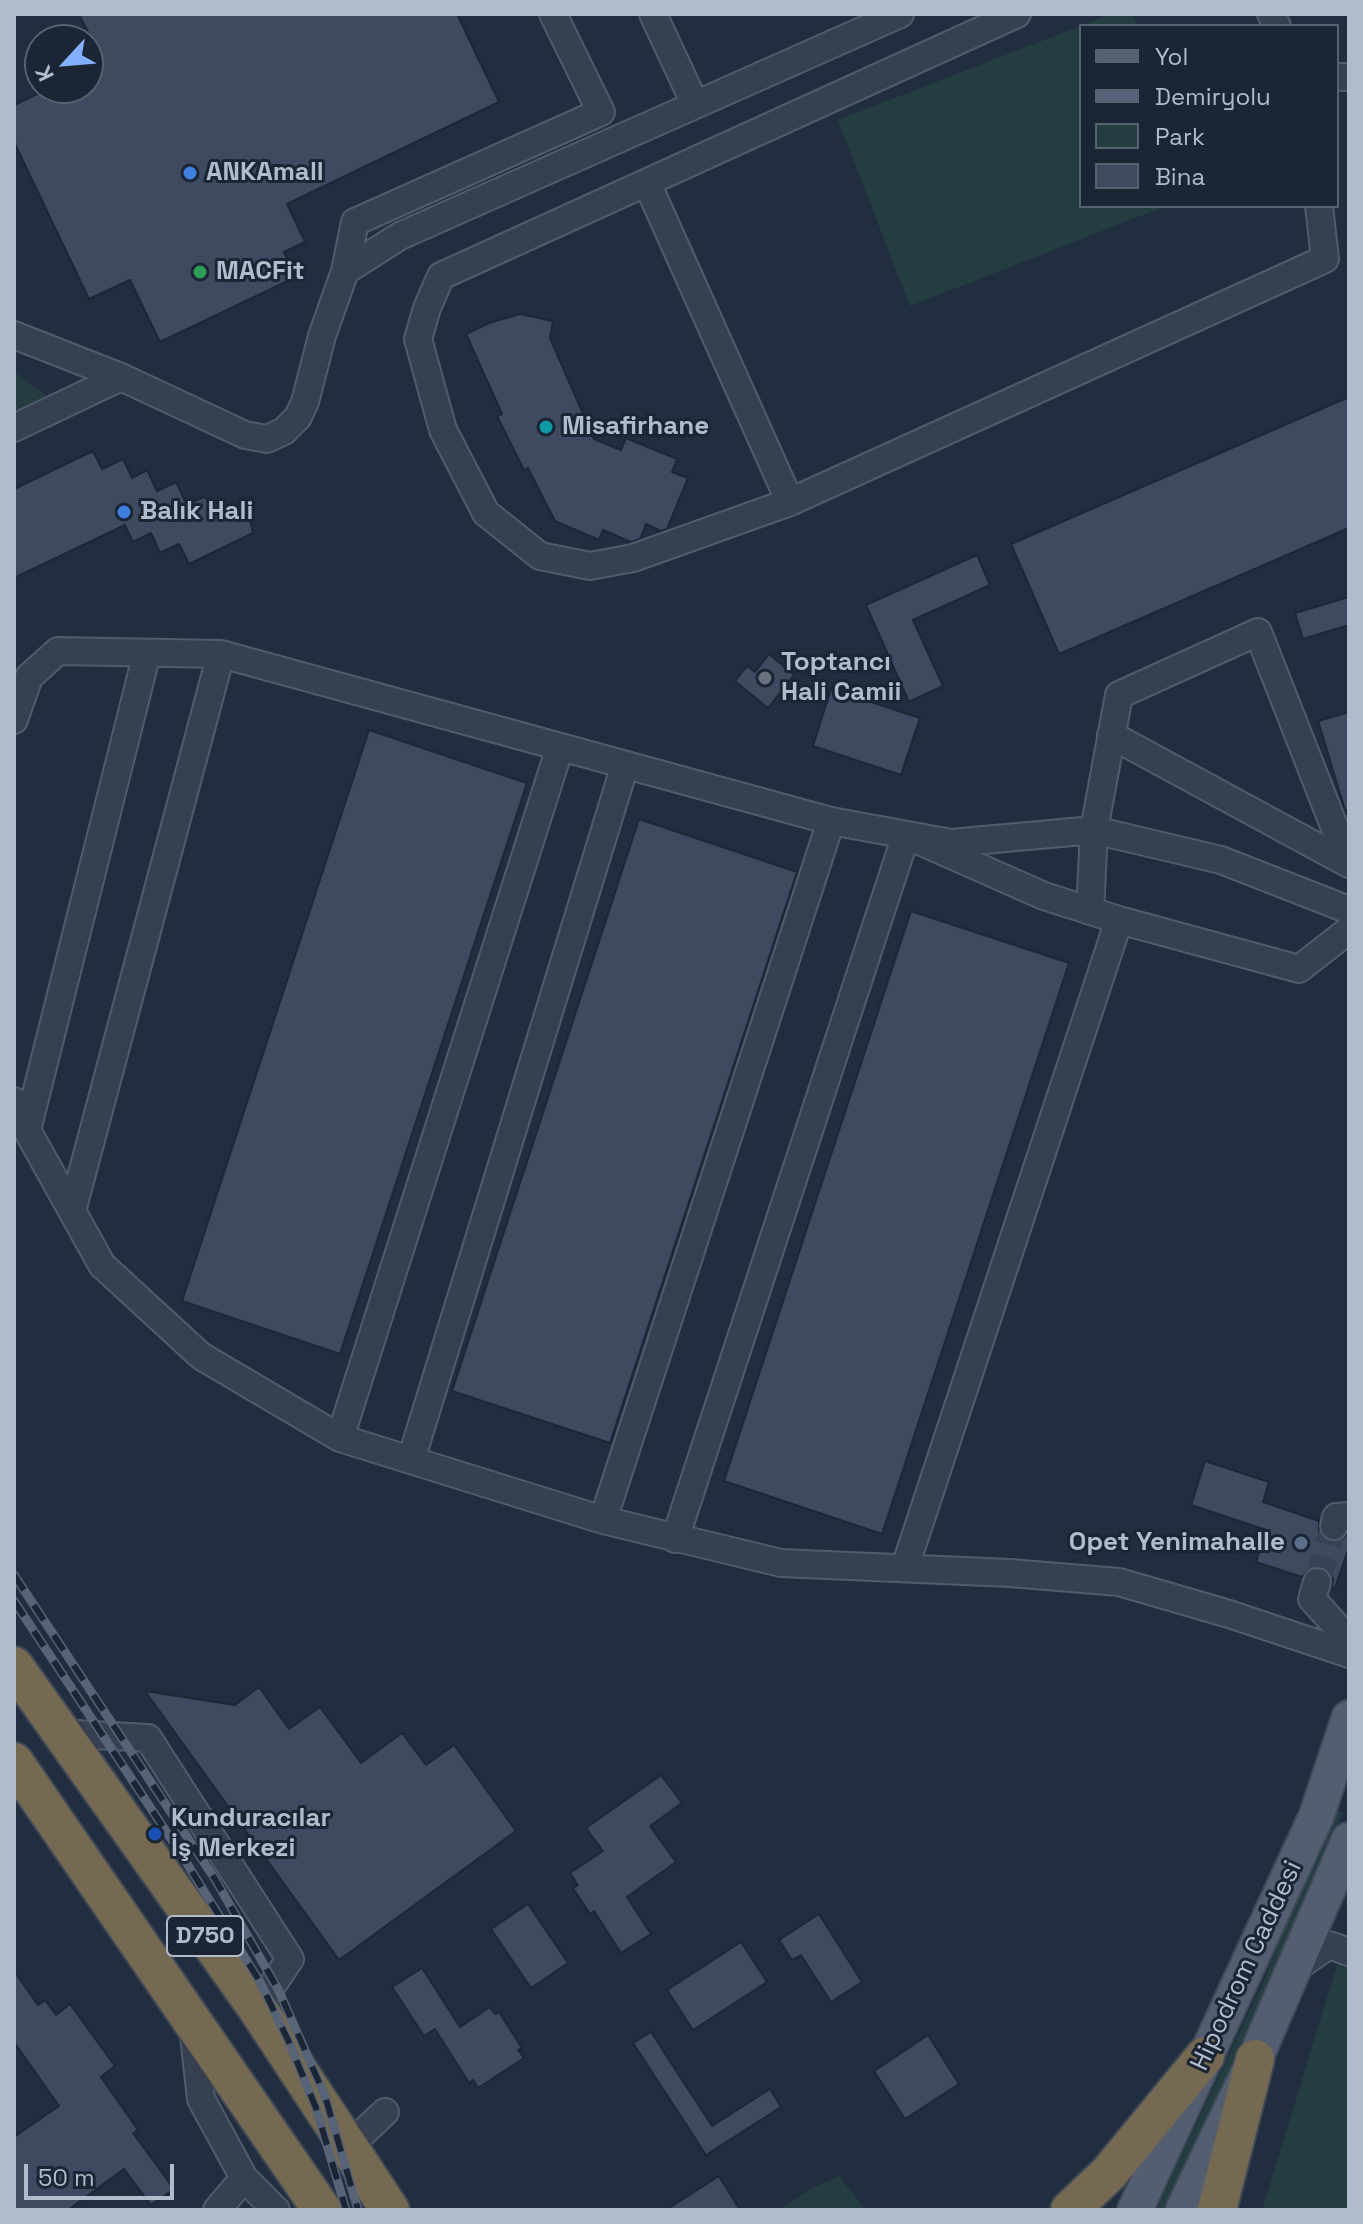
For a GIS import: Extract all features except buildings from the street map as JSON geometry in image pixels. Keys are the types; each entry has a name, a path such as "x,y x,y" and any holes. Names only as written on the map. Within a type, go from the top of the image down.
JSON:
{"highway":[{"name":"D750","path":"14,1666 257,2008 390,2210"},
{"name":"D750","path":"14,1762 322,2210"},
{"path":"1070,2210 1109,2173 1205,2056"},
{"path":"1217,2210 1255,2059"}],"main road":[{"name":"Hipodrom Caddesi","path":"1135,2210 1316,1817 1349,1718"},
{"name":"Hipodrom Caddesi","path":"1183,2210 1255,2059 1349,1840"}],"street":[{"path":"553,14 612,140"},
{"path":"653,14 695,104"},
{"path":"345,271 400,236 612,140 852,38 900,14"},
{"path":"1017,14 441,276 418,339 443,430 486,513 540,556 590,566 633,558 790,502 1325,259 1319,208"},
{"path":"14,335 121,377 245,435 267,439 284,431 298,417 305,402 322,336 345,271 355,222 601,112"},
{"path":"647,183 790,502"},
{"path":"14,428 121,377"},
{"path":"1090,911 1094,830 1119,695 1258,632 1349,864"},
{"path":"14,720 29,677 58,651 221,654 831,821 951,843 1094,830 1221,860 1349,910"},
{"path":"27,1130 147,653"},
{"path":"72,1211 221,654"},
{"path":"1111,735 1349,864"},
{"path":"340,1438 560,747"},
{"path":"411,1460 625,765"},
{"path":"603,1520 831,821"},
{"path":"906,835 1044,896 1119,920 1299,969 1349,930"},
{"path":"675,1539 906,835"},
{"path":"905,1567 1119,920"},
{"path":"14,1101 102,1265 201,1356 340,1438 603,1520 781,1563 905,1567 1119,1582 1349,1654"},
{"path":"1317,1582 1312,1599 1349,1640"},
{"path":"59,1733 148,1738 290,1959 257,2008"},
{"path":"1293,1970 1329,1945 1349,1952"},
{"path":"193,2023 201,2099 244,2178 276,2210"},
{"path":"348,2147 385,2112"},
{"path":"217,2210 244,2178"}],"green space":[{"path":"1111,14 1133,14 1136,24 1085,24"},
{"path":"1079,26 1079,208 1161,208 910,306 838,120"},
{"path":"14,372 48,397 14,412"},
{"path":"1331,1808 1342,1813 1314,1891 1172,2210 1156,2210 1263,1983"},
{"path":"1349,1926 1349,2210 1262,2210"},
{"path":"839,2176 866,2210 779,2210 810,2189"}],"tunnel":[{"path":"1317,1582 1334,1526"}],"railway":[{"path":"14,1575 215,1879 279,1991 325,2096 358,2210"},
{"path":"14,1601 183,1857 260,1982 316,2108 346,2210"}],"place":[{"name":"ANKAmall","path":"190,173"},
{"name":"MACFit","path":"200,272"},
{"name":"Misafirhane","path":"546,427"},
{"name":"Balık Hali","path":"124,512"},
{"name":"Toptancı Hali Camii","path":"765,678"},
{"name":"Opet Yenimahalle","path":"1301,1543"},
{"name":"Kunduracılar İş Merkezi","path":"155,1834"}]}
